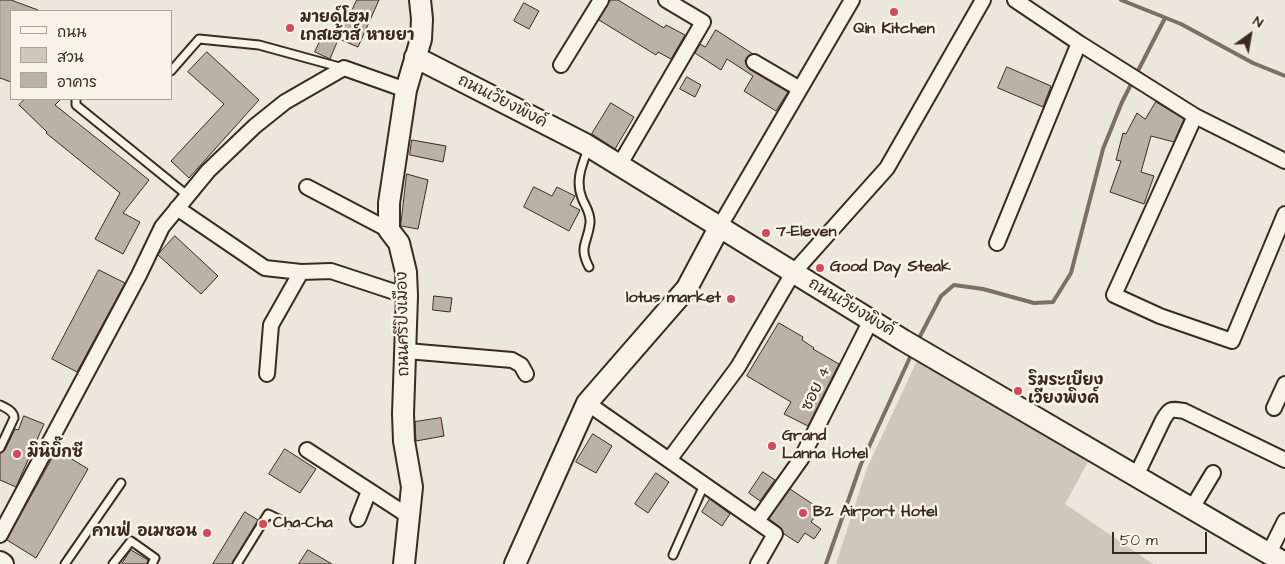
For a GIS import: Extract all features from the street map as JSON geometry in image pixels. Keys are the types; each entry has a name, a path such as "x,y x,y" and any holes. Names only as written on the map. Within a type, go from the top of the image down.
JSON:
{"street":[{"name":"ถนนศรีปิงเมือง","path":"404,564 412,487 404,441 403,414 408,296 406,272 399,243 389,230 389,203 406,90 421,39 422,19 420,0"},
{"path":"561,65 601,0"},
{"path":"620,164 703,22 666,0"},
{"path":"515,564 587,403 686,288 720,226 852,0"},
{"path":"669,460 738,367 793,273 886,168 983,0"},
{"path":"1015,0 1079,43 1196,116 1285,162"},
{"path":"997,243 1079,43"},
{"name":"ถนนเวียงพิงค์","path":"415,57 589,146 620,164 871,320 1277,558"},
{"path":"754,62 800,89"},
{"path":"0,535 139,275 162,227 208,171 285,102 344,68 406,90"},
{"path":"1196,116 1114,295 1160,316 1232,341 1285,214"},
{"path":"307,187 389,230"},
{"path":"177,208 265,268 301,272 331,270 408,296"},
{"path":"267,374 271,325 301,272"},
{"name":"ซอย 4","path":"757,521 801,459 871,320"},
{"path":"406,351 512,360 521,365 526,374"},
{"path":"1274,408 1285,384"},
{"path":"587,403 775,534 758,564"},
{"path":"1136,476 1163,420 1168,411 1172,409 1184,411 1285,460"},
{"path":"307,450 410,517"},
{"path":"1192,508 1213,473"},
{"path":"358,519 369,491"},
{"path":"1277,558 1285,522"}],"lane":[{"path":"172,70 199,40 259,46 344,68"},
{"path":"76,100 76,105 187,196"},
{"path":"589,146 580,174 579,188 581,197 590,214 584,257 589,267"},
{"path":"0,405 10,411 14,418 0,448"},
{"path":"66,564 121,483"},
{"path":"673,555 704,485"},
{"path":"237,564 268,514 289,524"},
{"path":"113,564 131,541 155,558 152,564"}],"green space":[{"path":"917,361 1089,460 1065,504 1153,564 836,564 867,468"}],"building":[{"path":"0,0 11,0 38,10 10,10 10,82 0,78"},
{"path":"357,0 379,0 358,47 339,39"},
{"path":"611,0 618,0 664,28 666,25 685,35 671,59 658,52 656,55 599,20"},
{"path":"524,3 539,11 529,29 514,21"},
{"path":"326,29 340,35 330,59 315,52"},
{"path":"716,30 753,54 747,57 745,61 749,69 788,92 776,111 744,91 753,76 727,59 721,70 695,53 700,44 705,47"},
{"path":"207,52 259,100 189,178 171,161 224,104 188,72"},
{"path":"1007,67 1051,86 1043,107 998,88"},
{"path":"687,77 701,85 695,97 680,89"},
{"path":"24,100 60,100 55,105 149,180 123,213 140,222 123,254 95,239 120,193 46,133 19,105"},
{"path":"1156,102 1184,119 1174,142 1151,136 1141,172 1154,176 1144,204 1110,192 1121,161 1116,160 1123,133 1126,134 1137,113 1145,119"},
{"path":"611,103 634,117 615,149 592,134"},
{"path":"412,140 446,146 443,162 410,155"},
{"path":"407,174 428,180 418,229 401,226"},
{"path":"534,187 552,196 557,187 575,196 570,205 580,210 569,231 524,207"},
{"path":"175,236 218,276 201,294 158,255"},
{"path":"99,270 125,283 77,372 52,359"},
{"path":"434,296 452,298 450,312 433,310"},
{"path":"779,323 803,337 802,340 813,349 839,364 808,426 784,414 791,402 747,376"},
{"path":"24,416 44,424 16,487 0,480 0,453 5,450 15,429 18,430"},
{"path":"441,418 444,436 416,441 415,422"},
{"path":"593,434 612,446 596,473 576,462"},
{"path":"285,449 316,469 300,493 269,474"},
{"path":"57,450 88,469 36,558 7,540"},
{"path":"763,472 775,480 760,501 749,493"},
{"path":"656,473 669,482 648,513 635,504"},
{"path":"790,489 820,509 811,522 821,529 814,539 805,533 798,543 784,534 780,527 769,519"},
{"path":"710,499 730,514 722,526 702,512"},
{"path":"245,512 258,520 232,564 213,564"},
{"path":"131,550 148,560 147,564 122,564"},
{"path":"308,550 332,564 299,564"}],"waterway":[{"path":"1121,0 1181,24 1253,63 1285,76"},
{"path":"917,342 941,296 954,285 983,289 1034,303 1053,302 1071,273 1103,149 1122,102 1165,18"},
{"path":"826,564 861,464 912,353"}],"place":[{"name":"Qin Kitchen","path":"894,12"},
{"name":"มายด์โฮม เกสเฮ้าส์ หายยา","path":"290,28"},
{"name":"7-Eleven","path":"766,233"},
{"name":"Good Day Steak","path":"820,268"},
{"name":"lotus market","path":"731,299"},
{"name":"ริมระเบียง เวียงพิงค์","path":"1018,391"},
{"name":"Grand Lanna Hotel","path":"772,446"},
{"name":"มินิบิ๊กซี","path":"17,454"},
{"name":"B2 Airport Hotel","path":"803,513"},
{"name":"Cha-Cha","path":"263,524"},
{"name":"คาเฟ่ อเมซอน","path":"207,533"}]}
